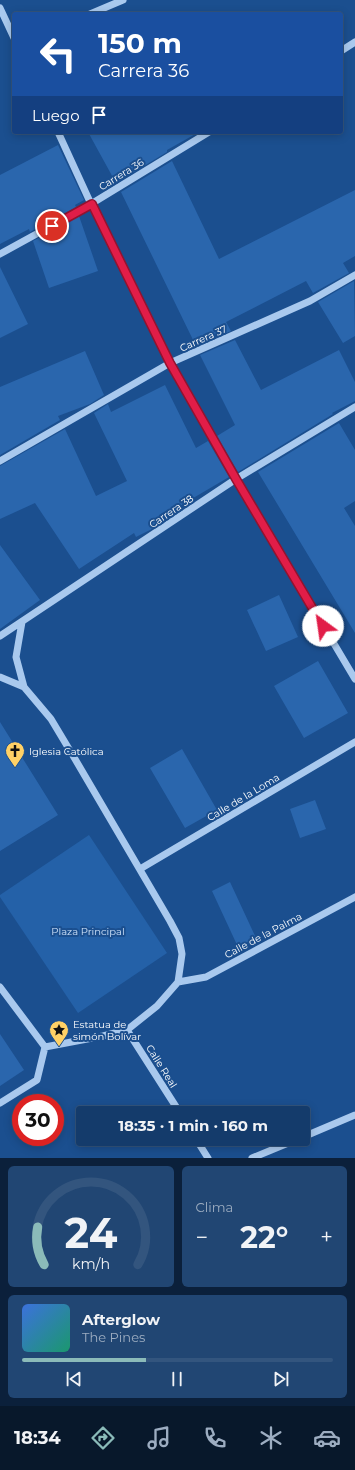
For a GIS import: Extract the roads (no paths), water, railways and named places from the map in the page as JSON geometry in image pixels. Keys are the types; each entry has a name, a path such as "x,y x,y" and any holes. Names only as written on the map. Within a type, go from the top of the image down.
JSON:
{"street":[{"path":"95,12 123,0"},
{"path":"0,8 12,34"},
{"path":"343,50 355,42"},
{"path":"59,134 170,363 236,479 355,679"},
{"name":"Carrera 36","path":"0,254 92,204 206,134"},
{"name":"Carrera 37","path":"0,461 170,363 310,301 355,275"},
{"name":"Carrera 38","path":"0,636 236,479 355,407"},
{"path":"22,622 16,657 24,687 50,719 140,869 178,938 182,954 178,982 157,1006 127,1030 90,1039 45,1047"},
{"path":"0,677 24,687"},
{"name":"Calle de la Loma","path":"140,869 355,742"},
{"name":"Calle de la Palma","path":"178,982 206,977 355,897"},
{"path":"0,987 45,1047"},
{"name":"Calle Real","path":"127,1030 176,1106"},
{"path":"0,1102 37,1080 45,1047"},
{"path":"310,1134 355,1115"},
{"path":"200,1146 208,1158"},
{"path":"252,1158 281,1146"}],"place":[{"name":"Iglesia Católica","path":"15,768"},
{"name":"Estatua de simón Bolívar","path":"59,1047"}],"park label":[{"name":"Plaza Principal","path":"88,931"}]}
